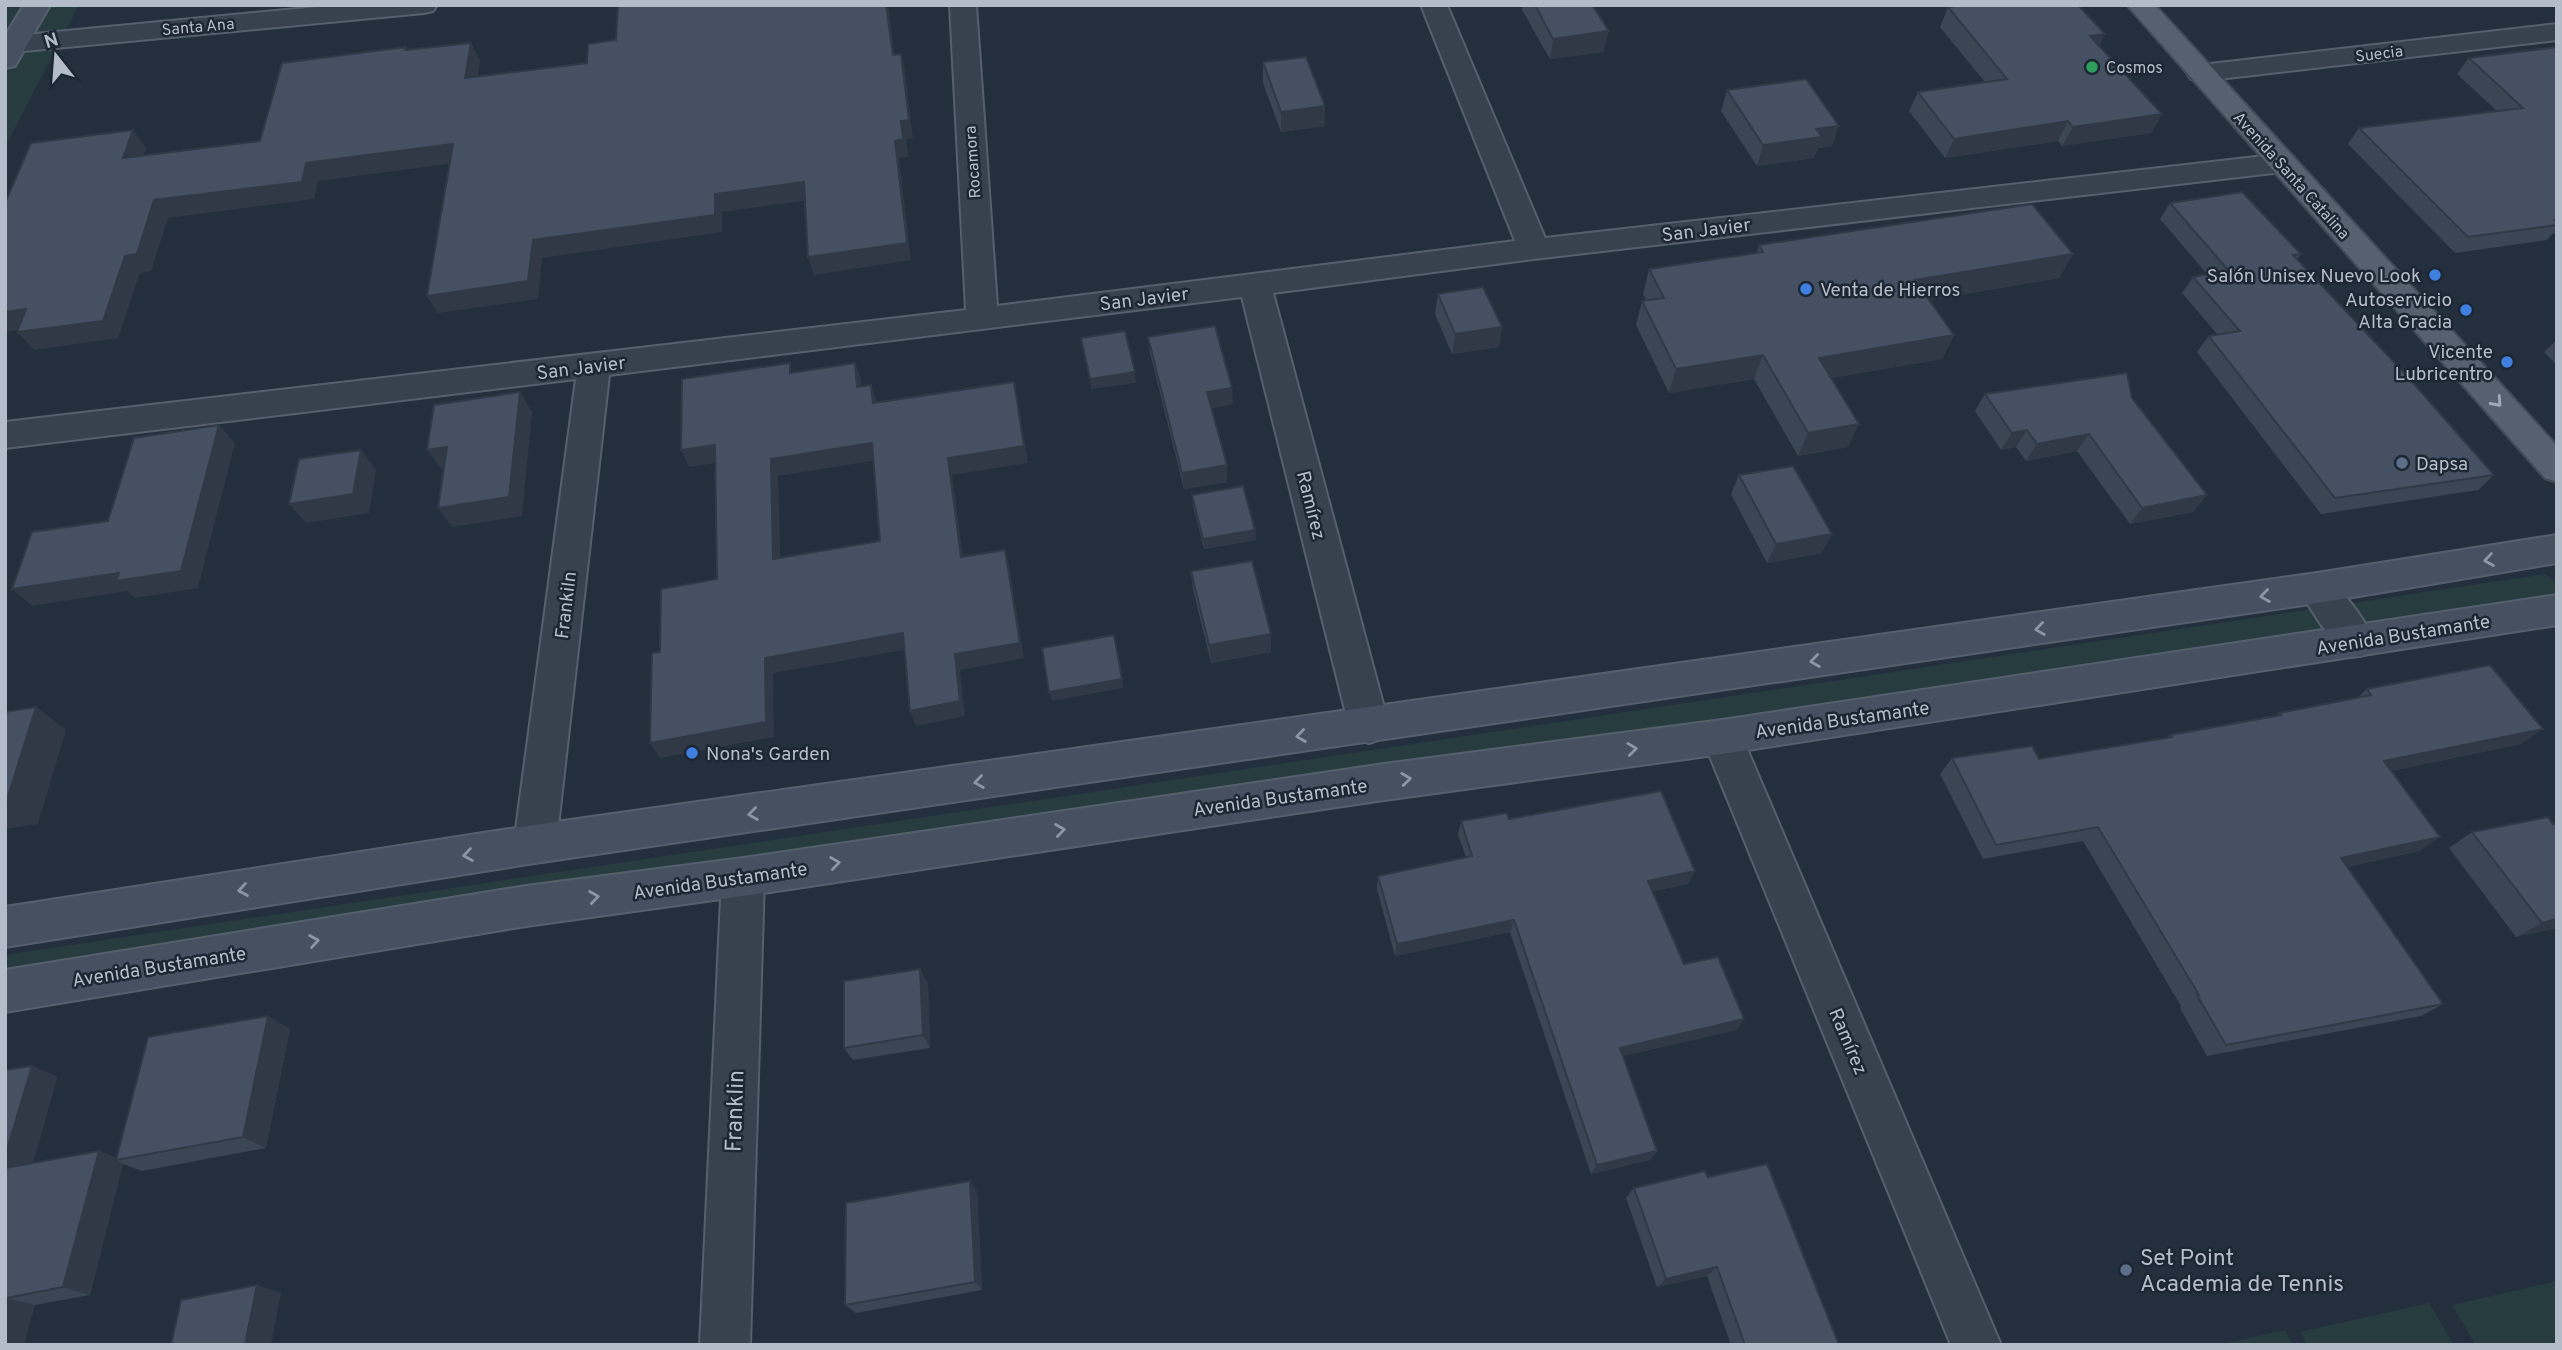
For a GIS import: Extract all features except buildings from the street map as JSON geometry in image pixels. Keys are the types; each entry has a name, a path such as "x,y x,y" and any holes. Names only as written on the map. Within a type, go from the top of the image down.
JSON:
{"main road":[{"path":"10,52 37,5"},
{"name":"Avenida Santa Catalina","path":"2140,5 2557,469"},
{"path":"5,928 536,845 2317,588 2557,549"},
{"name":"Avenida Bustamante","path":"5,991 526,906 743,877 1370,784 1722,737 2557,610"}],"street":[{"name":"Santa Ana","path":"10,52 424,5"},
{"name":"Rocamora","path":"962,5 982,319"},
{"path":"1434,5 1534,249"},
{"name":"Suecia","path":"2201,73 2557,32"},
{"name":"San Javier","path":"5,435 982,319 1534,249 2282,163"},
{"name":"Ramírez","path":"1255,284 1368,726"},
{"name":"Frankiln","path":"536,845 594,366"},
{"path":"2317,588 2357,642"},
{"name":"Ramírez","path":"1722,737 1976,1345"},
{"name":"Franklin","path":"725,1345 743,877"}],"green space":[{"path":"5,5 79,5 5,147"},
{"path":"2546,574 2557,584 2557,594 1384,782 5,984 5,955"},
{"path":"2557,1281 2557,1345 2476,1345 2452,1305"},
{"path":"2429,1303 2454,1345 2307,1345 2300,1332"},
{"path":"2285,1330 2293,1345 2218,1345"}],"place":[{"name":"Cosmos","path":"2092,67"},
{"name":"Salón Unisex Nuevo Look","path":"2435,275"},
{"name":"Venta de Hierros","path":"1806,289"},
{"name":"Autoservicio Alta Gracia","path":"2466,310"},
{"name":"Vicente Lubricentro","path":"2507,362"},
{"name":"Dapsa","path":"2402,463"},
{"name":"Nona's Garden","path":"692,753"},
{"name":"Set Point Academia de Tennis","path":"2126,1270"}]}
